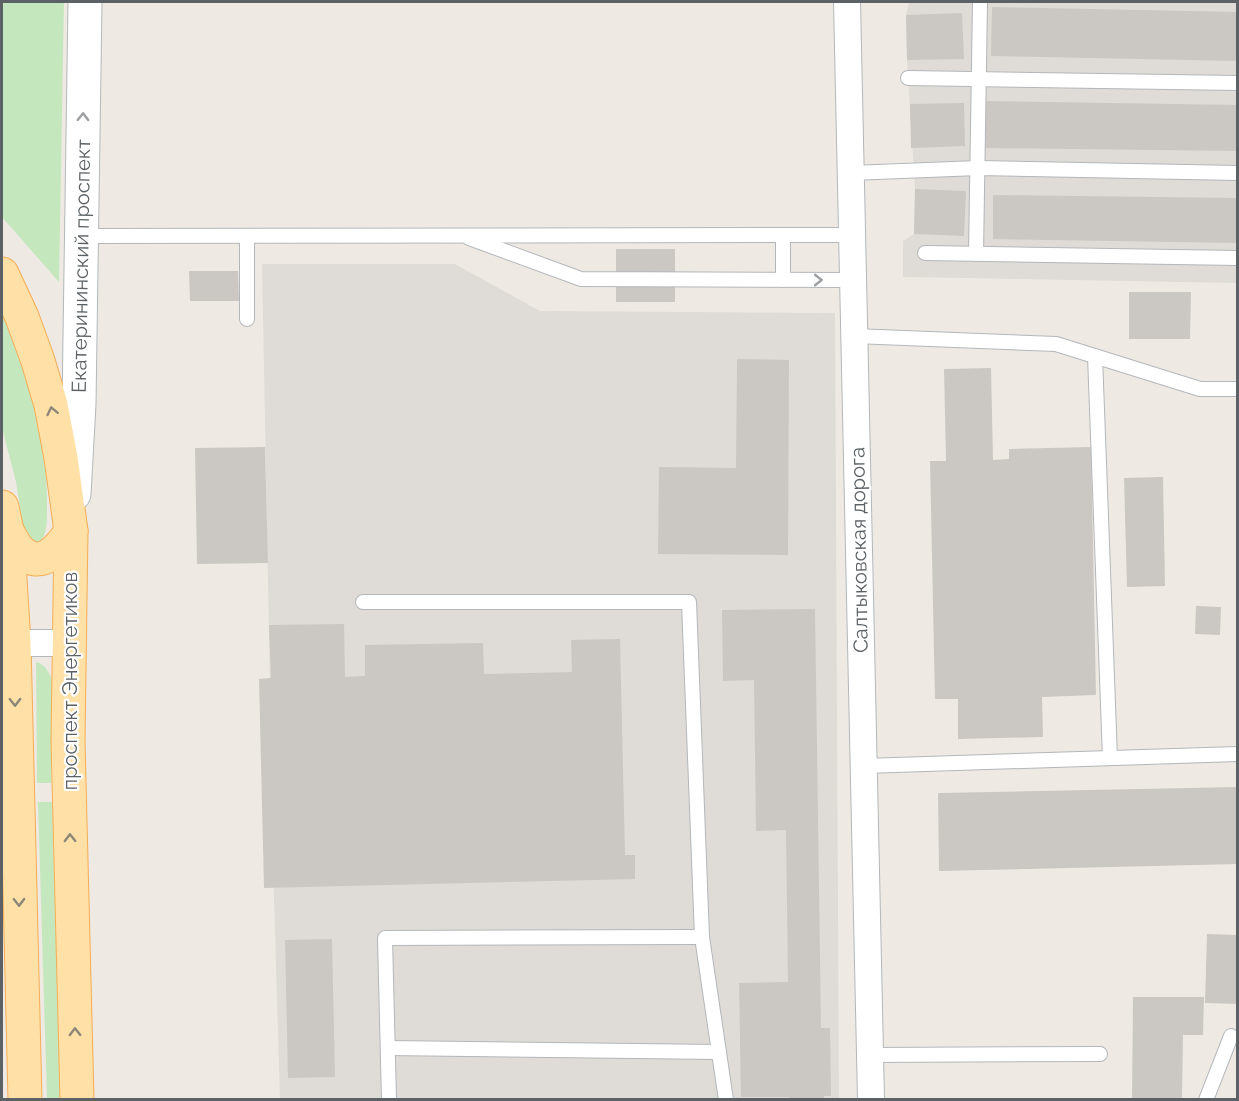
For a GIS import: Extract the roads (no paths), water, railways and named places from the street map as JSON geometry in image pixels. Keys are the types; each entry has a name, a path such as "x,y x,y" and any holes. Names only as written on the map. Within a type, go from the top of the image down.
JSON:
{"main road":[{"name":"проспект Энергетиков","path":"2,274 22,317 51,405 71,531 68,741 77,1100"},
{"path":"4,519 21,552 31,558 46,557 59,550 71,531"},
{"path":"4,519 25,1100"}],"street":[{"name":"Екатерининский проспект","path":"71,531 80,404 85,2"},
{"name":"Салтыковская дорога","path":"847,2 871,1100"},
{"path":"8,643 70,643"}],"lane":[{"path":"976,254 980,2"},
{"path":"909,78 1238,83"},
{"path":"851,173 978,168 1238,173"},
{"path":"459,234 581,279 853,280"},
{"path":"783,235 783,280"},
{"path":"81,236 852,235"},
{"path":"247,236 247,319"},
{"path":"925,253 1238,258"},
{"path":"854,336 1056,344 1200,389 1238,389"},
{"path":"1095,356 1110,758"},
{"path":"363,602 689,602 702,937 726,1100"},
{"path":"864,766 1238,754"},
{"path":"389,1100 385,938 702,937"},
{"path":"1206,1100 1231,1036"},
{"path":"388,1048 719,1052"},
{"path":"870,1056 1100,1054"}]}
